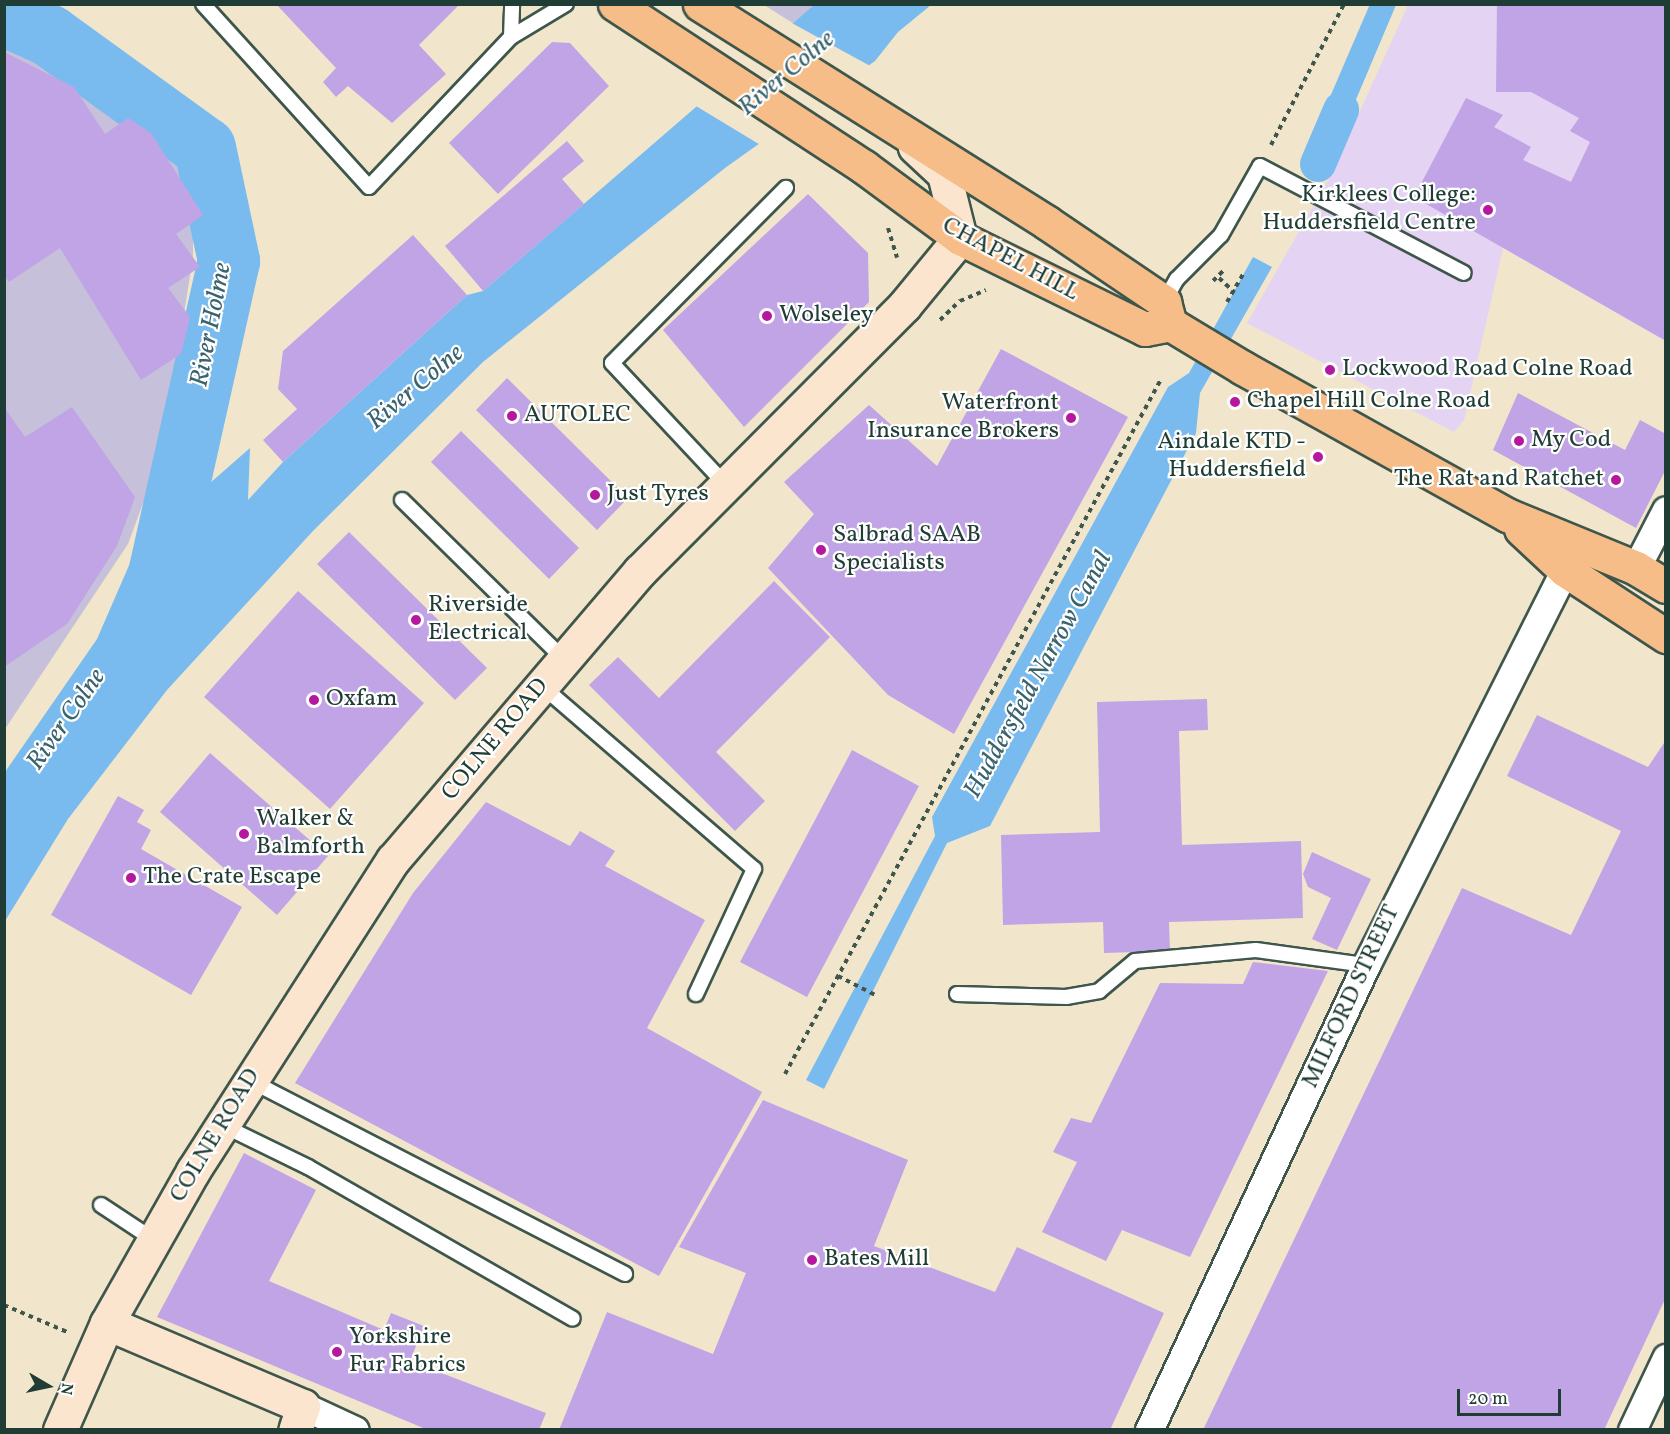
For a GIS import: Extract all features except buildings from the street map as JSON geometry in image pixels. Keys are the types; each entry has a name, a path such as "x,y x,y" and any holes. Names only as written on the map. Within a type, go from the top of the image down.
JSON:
{"main road":[{"name":"CHAPEL HILL","path":"615,4 800,126 960,238 1145,329 1169,317"},
{"name":"CHAPEL HILL","path":"709,11 894,128 924,141 1243,368 1507,515 1636,568 1665,586"},
{"path":"894,128 944,174 960,238"},
{"name":"COLNE ROAD","path":"60,1430 107,1323 220,1124 393,860 640,572 904,306 960,238"},
{"name":"CHAPEL HILL","path":"1507,515 1565,570 1665,636"},
{"path":"107,1323 299,1418"}],"street":[{"path":"1636,568 1665,510"},
{"name":"MILFORD STREET","path":"1149,1430 1366,965 1565,570"},
{"path":"1632,1430 1665,1358"},
{"path":"299,1418 355,1430"}],"lane":[{"path":"202,4 369,188 511,37 566,4"},
{"path":"511,37 512,4"},
{"path":"1169,317 1177,279 1221,235 1260,166 1464,273"},
{"path":"726,485 612,363 786,188"},
{"path":"402,500 565,660"},
{"path":"542,686 754,869 696,994"},
{"path":"957,994 1066,997 1099,991 1135,961 1245,951 1366,965"},
{"path":"249,1081 626,1274"},
{"path":"220,1124 308,1167 337,1188 573,1319"},
{"path":"101,1205 154,1240"}],"path":[{"path":"1260,166 1344,4"},
{"path":"884,219 897,258 893,268"},
{"path":"1227,302 1244,274"},
{"path":"1219,278 1234,292"},
{"path":"785,1074 1160,381"},
{"path":"838,976 877,996"}],"shaded area":[{"path":"764,5 821,5 796,25"},
{"name":"Kirklees College: Huddersfield Centre","path":"1408,5 1665,5 1665,341 1503,248 1464,420 1454,432 1247,323 1332,173"},
{"path":"5,46 64,77 193,171 193,257 162,452 128,544 5,729"}],"water":[{"path":"1370,4 1396,5 1330,161 1308,148"},
{"name":"River Colne","path":"814,5 931,5 898,32 875,61 725,168 483,362 313,531 167,690 68,819 5,921 5,772 97,639 137,547 250,448 248,500 283,462 467,295 483,291"},
{"path":"1253,257 1272,267 1200,393 1196,433 990,826 947,843 824,1089 806,1080 935,836 932,817 1168,387 1189,373"}],"pier":[{"path":"790,22 872,67 762,146 696,106"}],"waterway":[{"name":"River Holme","path":"4,15 50,36 205,148 229,261 154,596"},
{"name":"Huddersfield Narrow Canal","path":"1318,164 1341,110"}],"place":[{"name":"Kirklees College: Huddersfield Centre","path":"1488,210"},
{"name":"Wolseley","path":"767,316"},
{"name":"Lockwood Road Colne Road","path":"1330,370"},
{"name":"Chapel Hill Colne Road","path":"1235,402"},
{"name":"AUTOLEC","path":"512,416"},
{"name":"Waterfront Insurance Brokers","path":"1071,418"},
{"name":"My Cod","path":"1519,441"},
{"name":"Aindale KTD - Huddersfield","path":"1318,457"},
{"name":"The Rat and Ratchet","path":"1616,480"},
{"name":"Just Tyres","path":"595,495"},
{"name":"Salbrad SAAB Specialists","path":"821,550"},
{"name":"Riverside Electrical","path":"416,620"},
{"name":"Oxfam","path":"314,700"},
{"name":"Walker & Balmforth","path":"244,834"},
{"name":"The Crate Escape","path":"131,878"},
{"name":"Bates Mill","path":"812,1260"},
{"name":"Yorkshire Fur Fabrics","path":"337,1352"}]}
